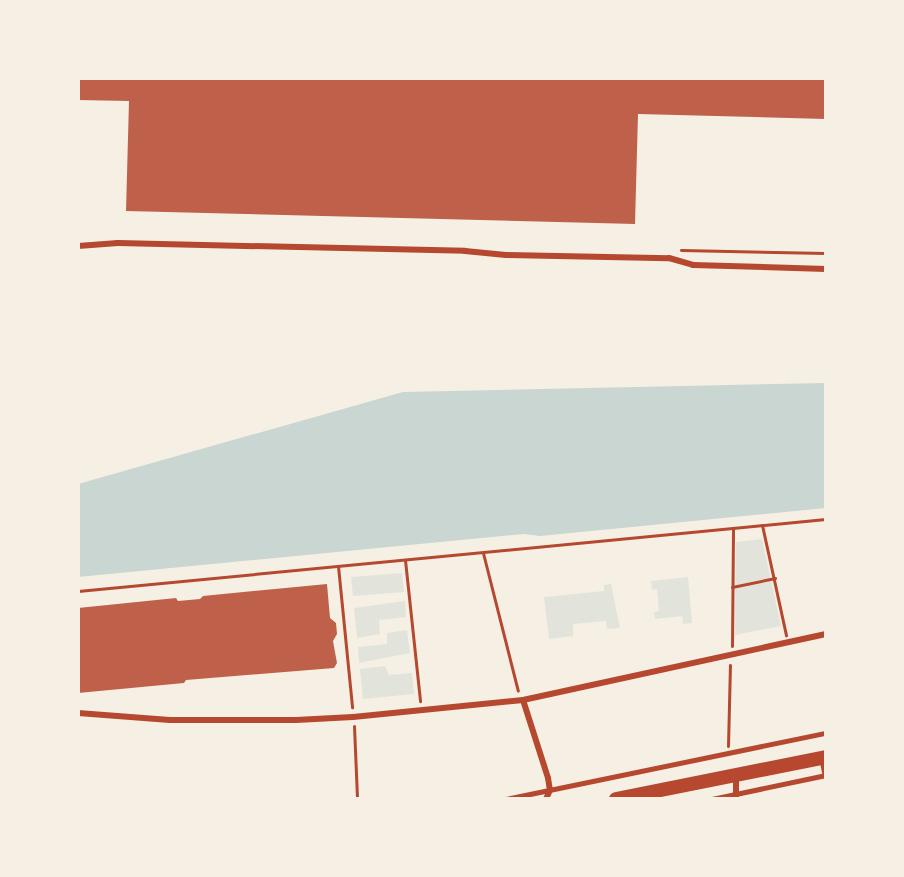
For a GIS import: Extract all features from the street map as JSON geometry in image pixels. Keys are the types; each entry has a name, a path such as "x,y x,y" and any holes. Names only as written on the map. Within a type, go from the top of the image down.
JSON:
{"main road":[{"path":"616,799 824,757"}],"street":[{"path":"78,246 130,243 465,251 484,255 669,258 693,265 826,269"},
{"path":"78,713 212,721 353,717 421,711 524,700 826,634"},
{"path":"524,700 550,790 546,799"},
{"path":"824,757 826,776"},
{"path":"736,776 736,797"}],"lane":[{"path":"506,799 826,733"},
{"path":"712,799 736,797 826,776"}],"path":[{"path":"78,591 826,519"},
{"path":"762,525 788,642"},
{"path":"728,753 733,528"},
{"path":"483,553 516,685 524,700"},
{"path":"405,560 421,711"},
{"path":"338,566 353,717 357,799"},
{"path":"732,587 775,579"}],"shaded area":[{"path":"826,383 826,508 540,536 524,534 78,577 78,484 403,392"},
{"path":"762,539 781,626 735,635 736,542"},
{"path":"402,573 404,592 353,596 351,577"},
{"path":"688,577 692,623 683,624 682,616 655,619 654,612 659,611 657,589 652,590 651,581"},
{"path":"611,584 620,628 607,629 606,621 573,624 573,636 549,639 544,597 604,591 604,585"},
{"path":"405,601 406,617 379,620 380,634 357,638 354,608"},
{"path":"407,630 410,653 359,663 358,647 387,644 387,633"},
{"path":"385,666 389,675 412,673 414,694 363,699 360,669"}],"building":[{"path":"78,78 826,78 826,119 638,114 635,224 126,211 129,101 78,100"},
{"path":"327,584 330,618 336,623 337,634 333,641 337,663 334,668 186,680 184,683 78,693 78,608 176,598 178,601 200,599 203,596"}]}
